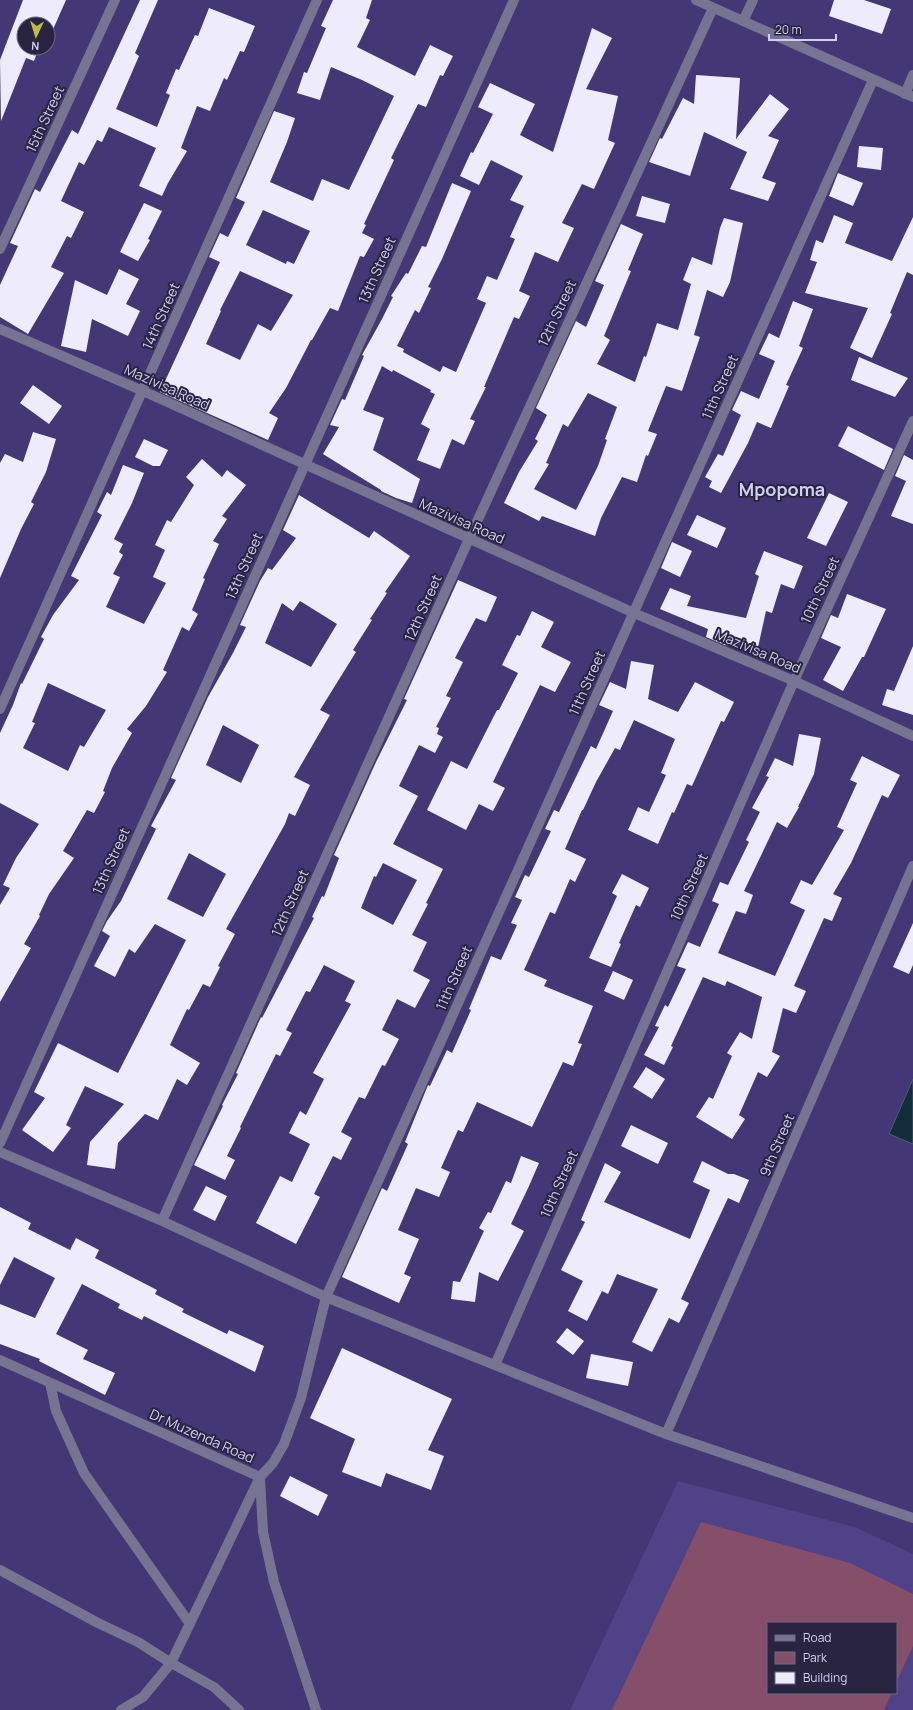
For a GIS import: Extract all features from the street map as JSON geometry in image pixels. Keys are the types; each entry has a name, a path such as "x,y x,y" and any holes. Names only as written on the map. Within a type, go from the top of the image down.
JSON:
{"street":[{"name":"15th Street","path":"0,249 115,0"},
{"name":"14th Street","path":"0,709 317,0"},
{"name":"13th Street","path":"0,1143 514,0"},
{"path":"696,0 909,95 913,76"},
{"path":"743,21 753,0"},
{"name":"12th Street","path":"162,1221 469,539 713,8"},
{"name":"11th Street","path":"326,1297 873,80"},
{"name":"Mazivisa Road","path":"0,330 143,391 634,613 794,681 913,736"},
{"name":"10th Street","path":"495,1365 794,681 913,421"},
{"name":"9th Street","path":"666,1434 913,866"},
{"path":"0,1152 162,1221 326,1297 666,1434 913,1518"},
{"name":"Dr Muzenda Road","path":"0,1360 260,1477 273,1463 284,1444 298,1404 326,1297"},
{"path":"50,1383 56,1411 84,1473 190,1624"},
{"path":"121,1710 143,1697 171,1663 260,1477"},
{"path":"260,1477 263,1532 274,1582 316,1710"},
{"path":"0,1570 98,1624 138,1642 171,1663 214,1687 239,1710"}],"shaded area":[{"path":"678,1481 855,1527 913,1554 913,1710 570,1710"}],"green space":[{"path":"701,1522 850,1563 913,1594 913,1646 897,1681 897,1622 767,1622 767,1694 892,1694 884,1710 612,1710"}],"water":[{"path":"913,1079 913,1144 889,1134"}],"building":[{"path":"23,0 66,0 56,23 56,16 17,16"},
{"path":"140,0 158,0 135,53 139,56 116,109 157,127 170,95 166,93 176,69 179,70 195,35 198,36 209,8 255,26 244,52 240,51 227,80 224,78 210,111 197,106 181,148 187,151 162,196 139,186 156,148 109,127 102,142 97,140 84,165 79,162 61,201 84,212 71,238 67,236 51,267 64,273 28,334 0,317 0,285 18,246 10,243 35,189 40,192 72,130 78,134"},
{"path":"333,0 372,0 366,18 370,20 357,47 415,76 430,45 453,56 443,76 440,75 426,107 418,104 391,158 394,160 364,224 366,225 362,233 374,239 364,257 360,256 338,311 330,308 311,340 286,388 269,413 278,418 268,440 160,392 220,262 209,257 220,233 228,237 245,202 236,198 274,111 295,118 287,142 270,182 313,201 322,179 349,190 394,96 331,67 320,100 297,93 304,72 307,73 326,28 321,26","holes":["263,210 310,231 294,264 287,261 286,264 246,245","240,271 293,295 271,331 258,324 240,360 206,344 221,311 220,310"]},
{"path":"834,0 864,0 891,9 882,34 829,16"},
{"path":"16,18 16,56 36,56 34,61 26,58 1,121 0,60"},
{"path":"592,28 612,38 586,89 618,96 608,140 615,143 594,189 582,184 562,223 574,228 558,262 535,252 519,291 530,296 519,319 514,317 484,387 486,387 470,419 475,421 464,445 452,439 440,469 417,460 430,429 421,424 435,394 430,392 431,390 393,370 392,372 382,366 363,410 384,418 373,450 420,479 412,503 396,498 381,491 323,454 339,427 330,425 342,399 345,400 364,356 362,355 393,297 391,296 406,273 408,274 422,246 426,247 452,183 471,191 442,259 428,287 431,288 419,313 415,310 397,346 404,349 403,352 440,372 443,366 456,372 486,303 477,299 487,276 497,280 515,239 510,237 524,206 510,200 523,176 491,160 479,185 460,176 471,152 473,153 493,114 478,107 490,83 535,104 520,135 553,152"},
{"path":"696,75 740,78 736,139 770,94 789,109 768,136 779,140 762,178 776,183 768,201 730,189 747,152 704,132 690,176 649,162 660,138 662,139 683,98 694,104"},
{"path":"859,146 883,148 881,170 857,167"},
{"path":"838,173 863,183 853,206 829,196"},
{"path":"642,196 670,204 665,223 636,216"},
{"path":"144,203 162,211 148,239 150,240 138,261 120,252"},
{"path":"834,215 853,223 845,243 892,261 913,217 913,275 907,272 890,313 892,314 872,358 850,348 868,308 805,293 817,262 810,260 816,240 823,243"},
{"path":"724,218 743,223 730,282 723,297 707,290 694,335 700,337 682,391 666,386 648,431 657,434 648,456 646,455 637,482 622,477 601,518 595,536 542,516 539,521 504,503 519,472 538,441 535,439 547,415 536,408 576,321 586,327 604,285 595,281 621,224 643,234 628,270 631,271 604,336 610,340 597,364 635,382 644,356 646,357 657,323 678,330 691,284 683,280 692,257 712,265 720,228","holes":["588,393 617,407 605,439 607,440 598,466 576,510 534,489 549,464 546,463 563,424 568,427"]},
{"path":"119,269 139,279 126,304 140,311 128,336 92,319 86,352 61,346 75,280 107,295"},
{"path":"793,301 813,309 799,346 803,348 786,385 789,386 771,428 757,422 748,443 721,493 709,487 712,481 705,477 718,454 723,456 741,415 732,410 741,391 759,399 775,361 759,354 769,333 779,338"},
{"path":"859,357 908,378 895,397 851,380"},
{"path":"33,385 62,406 49,424 20,403"},
{"path":"848,426 893,449 884,470 838,446"},
{"path":"33,432 56,439 46,472 31,502 34,504 21,529 0,578 0,463 5,454 23,462"},
{"path":"144,439 168,450 160,466 153,466 135,457"},
{"path":"904,455 913,460 913,524 891,516 906,481 895,476"},
{"path":"202,459 222,477 227,470 246,485 222,516 227,519 213,541 219,544 203,578 205,579 192,610 198,614 189,631 182,627 163,670 167,672 146,706 127,729 132,733 112,768 103,791 105,792 94,813 87,810 63,851 74,858 49,894 39,915 40,916 24,944 31,948 0,1002 0,905 10,888 3,885 16,858 39,824 0,803 0,733 21,683 22,684 44,639 41,637 53,615 79,580 71,576 102,515 97,512 107,492 111,495 123,465 144,473 132,503 114,539 123,544 119,552 123,555 113,574 120,577 106,607 144,624 166,583 153,577 165,550 155,545 167,520 171,522 194,485 186,477","holes":["48,683 106,710 84,747 80,745 68,771 23,748 35,723 32,722"]},
{"path":"829,493 848,502 826,546 807,538"},
{"path":"299,495 369,538 374,531 410,556 385,592 387,593 370,619 372,620 353,650 356,652 320,710 330,715 294,777 310,785 295,816 289,813 285,824 226,929 235,934 218,966 220,967 210,987 203,984 189,1010 187,1009 170,1045 200,1063 187,1085 177,1079 158,1120 145,1114 118,1143 115,1169 87,1165 90,1142 124,1104 85,1086 66,1125 71,1128 53,1152 22,1130 45,1098 34,1092 58,1043 118,1073 186,940 155,924 135,953 129,949 115,977 94,966 110,936 102,931 121,901 156,829 151,826 176,780 171,778 208,697 246,627 240,625 260,581 268,568 272,570 296,538 283,530","holes":["300,601 337,624 311,667 265,643 282,603 293,611","223,725 259,745 241,783 206,765","189,853 226,874 203,917 167,899"]},
{"path":"697,515 726,528 717,548 687,535"},
{"path":"672,542 692,551 680,577 661,568"},
{"path":"764,551 803,566 794,589 781,584 772,613 766,611 757,652 725,645 706,637 708,629 660,609 670,588 691,596 687,606 746,618 759,576 755,574"},
{"path":"458,580 497,597 486,622 476,618 455,658 463,662 446,696 451,698 436,727 439,728 437,734 443,737 435,753 419,745 399,786 418,796 393,844 443,869 426,903 428,904 412,935 427,942 413,971 430,980 415,1008 397,999 382,1030 399,1039 385,1066 382,1065 365,1099 359,1097 341,1132 352,1138 341,1160 333,1156 314,1194 320,1197 296,1244 256,1223 280,1176 292,1182 310,1144 289,1133 300,1111 306,1115 324,1079 313,1073 351,1004 345,1001 355,981 324,965 310,992 306,991 286,1030 292,1033 280,1056 276,1054 240,1127 241,1128 227,1156 235,1160 225,1180 194,1165 238,1074 236,1073 261,1017 262,1018 314,918 312,917 322,896 324,897 339,858 334,855 376,762 407,700 404,699","holes":["383,863 417,880 393,925 361,908 374,876 376,877"]},
{"path":"847,594 886,609 864,657 862,657 843,691 823,680 841,647 821,638 831,615 838,618"},
{"path":"532,611 554,622 541,647 571,662 555,692 540,685 493,782 505,788 493,811 479,804 466,830 427,810 451,761 467,769 497,710 499,710 518,673 502,665 517,635 520,636"},
{"path":"913,646 913,715 882,705 887,689 894,691"},
{"path":"631,661 654,665 648,699 678,712 695,682 734,702 724,722 721,721 692,786 687,784 674,813 672,812 658,844 628,830 638,807 649,812 666,775 661,773 675,739 634,720 620,750 615,748 596,782 565,849 586,859 575,882 570,879 555,914 550,912 524,970 547,980 544,986 593,1006 578,1043 582,1044 573,1066 563,1062 532,1127 477,1102 463,1132 458,1130 441,1168 450,1172 439,1197 416,1188 398,1230 419,1239 404,1274 411,1277 399,1303 342,1277 382,1188 387,1191 408,1144 405,1142 428,1085 430,1086 447,1050 452,1053 471,1010 469,1009 491,956 501,960 517,925 511,923 522,900 515,897 525,875 529,877 551,831 545,829 554,810 559,812 591,746 596,749 613,711 599,705 610,682 626,689"},
{"path":"799,734 821,738 814,774 799,807 787,828 777,822 744,891 753,895 746,914 736,911 718,953 775,976 805,910 790,903 801,880 812,885 844,830 837,827 857,783 850,780 862,756 900,775 888,798 882,795 851,863 833,894 842,898 832,921 824,918 794,986 806,991 796,1013 783,1008 772,1052 780,1056 767,1077 758,1072 739,1115 745,1119 732,1139 696,1117 709,1097 713,1099 732,1056 727,1053 740,1032 752,1039 762,997 727,981 725,986 703,977 671,1046 673,1047 664,1065 644,1055 659,1027 655,1026 665,1005 668,1007 686,969 677,966 688,942 700,947 719,904 712,901 720,882 728,885 749,842 746,840 760,812 752,808 769,777 766,776 775,758 793,766"},
{"path":"622,874 649,888 640,907 636,905 619,943 621,944 611,967 589,958 617,896 612,893"},
{"path":"913,923 913,965 909,974 893,967"},
{"path":"613,971 633,980 624,1000 604,991"},
{"path":"646,1067 665,1079 652,1099 633,1087"},
{"path":"631,1125 668,1143 658,1164 621,1146"},
{"path":"521,1156 539,1163 511,1224 524,1231 498,1281 479,1272 475,1302 451,1299 453,1281 460,1282 484,1231 479,1228 488,1212 491,1213 506,1181 511,1183"},
{"path":"702,1161 728,1174 734,1174 749,1180 739,1203 728,1198 681,1299 689,1303 679,1323 669,1318 652,1352 632,1342 658,1289 617,1274 608,1294 602,1291 587,1321 568,1311 583,1281 561,1270 585,1222 581,1220 605,1163 621,1172 604,1202 690,1239 710,1190 693,1182"},
{"path":"206,1186 227,1196 215,1221 193,1210"},
{"path":"0,1207 31,1223 28,1229 70,1250 76,1238 99,1250 95,1258 157,1290 155,1294 184,1309 182,1312 227,1334 229,1330 264,1346 255,1372 144,1316 142,1320 118,1308 120,1304 82,1284 56,1334 88,1350 83,1359 115,1373 105,1395 39,1361 40,1359 0,1344 0,1304 35,1318 55,1278 14,1257 0,1285"},
{"path":"567,1328 584,1341 573,1355 556,1342"},
{"path":"342,1348 452,1399 428,1450 444,1456 431,1490 386,1473 381,1487 342,1472 355,1439 310,1418"},
{"path":"591,1354 633,1362 628,1386 586,1378"},
{"path":"290,1476 328,1495 318,1516 280,1496"}],"district":[{"name":"Mpopoma","path":"782,490"}]}
